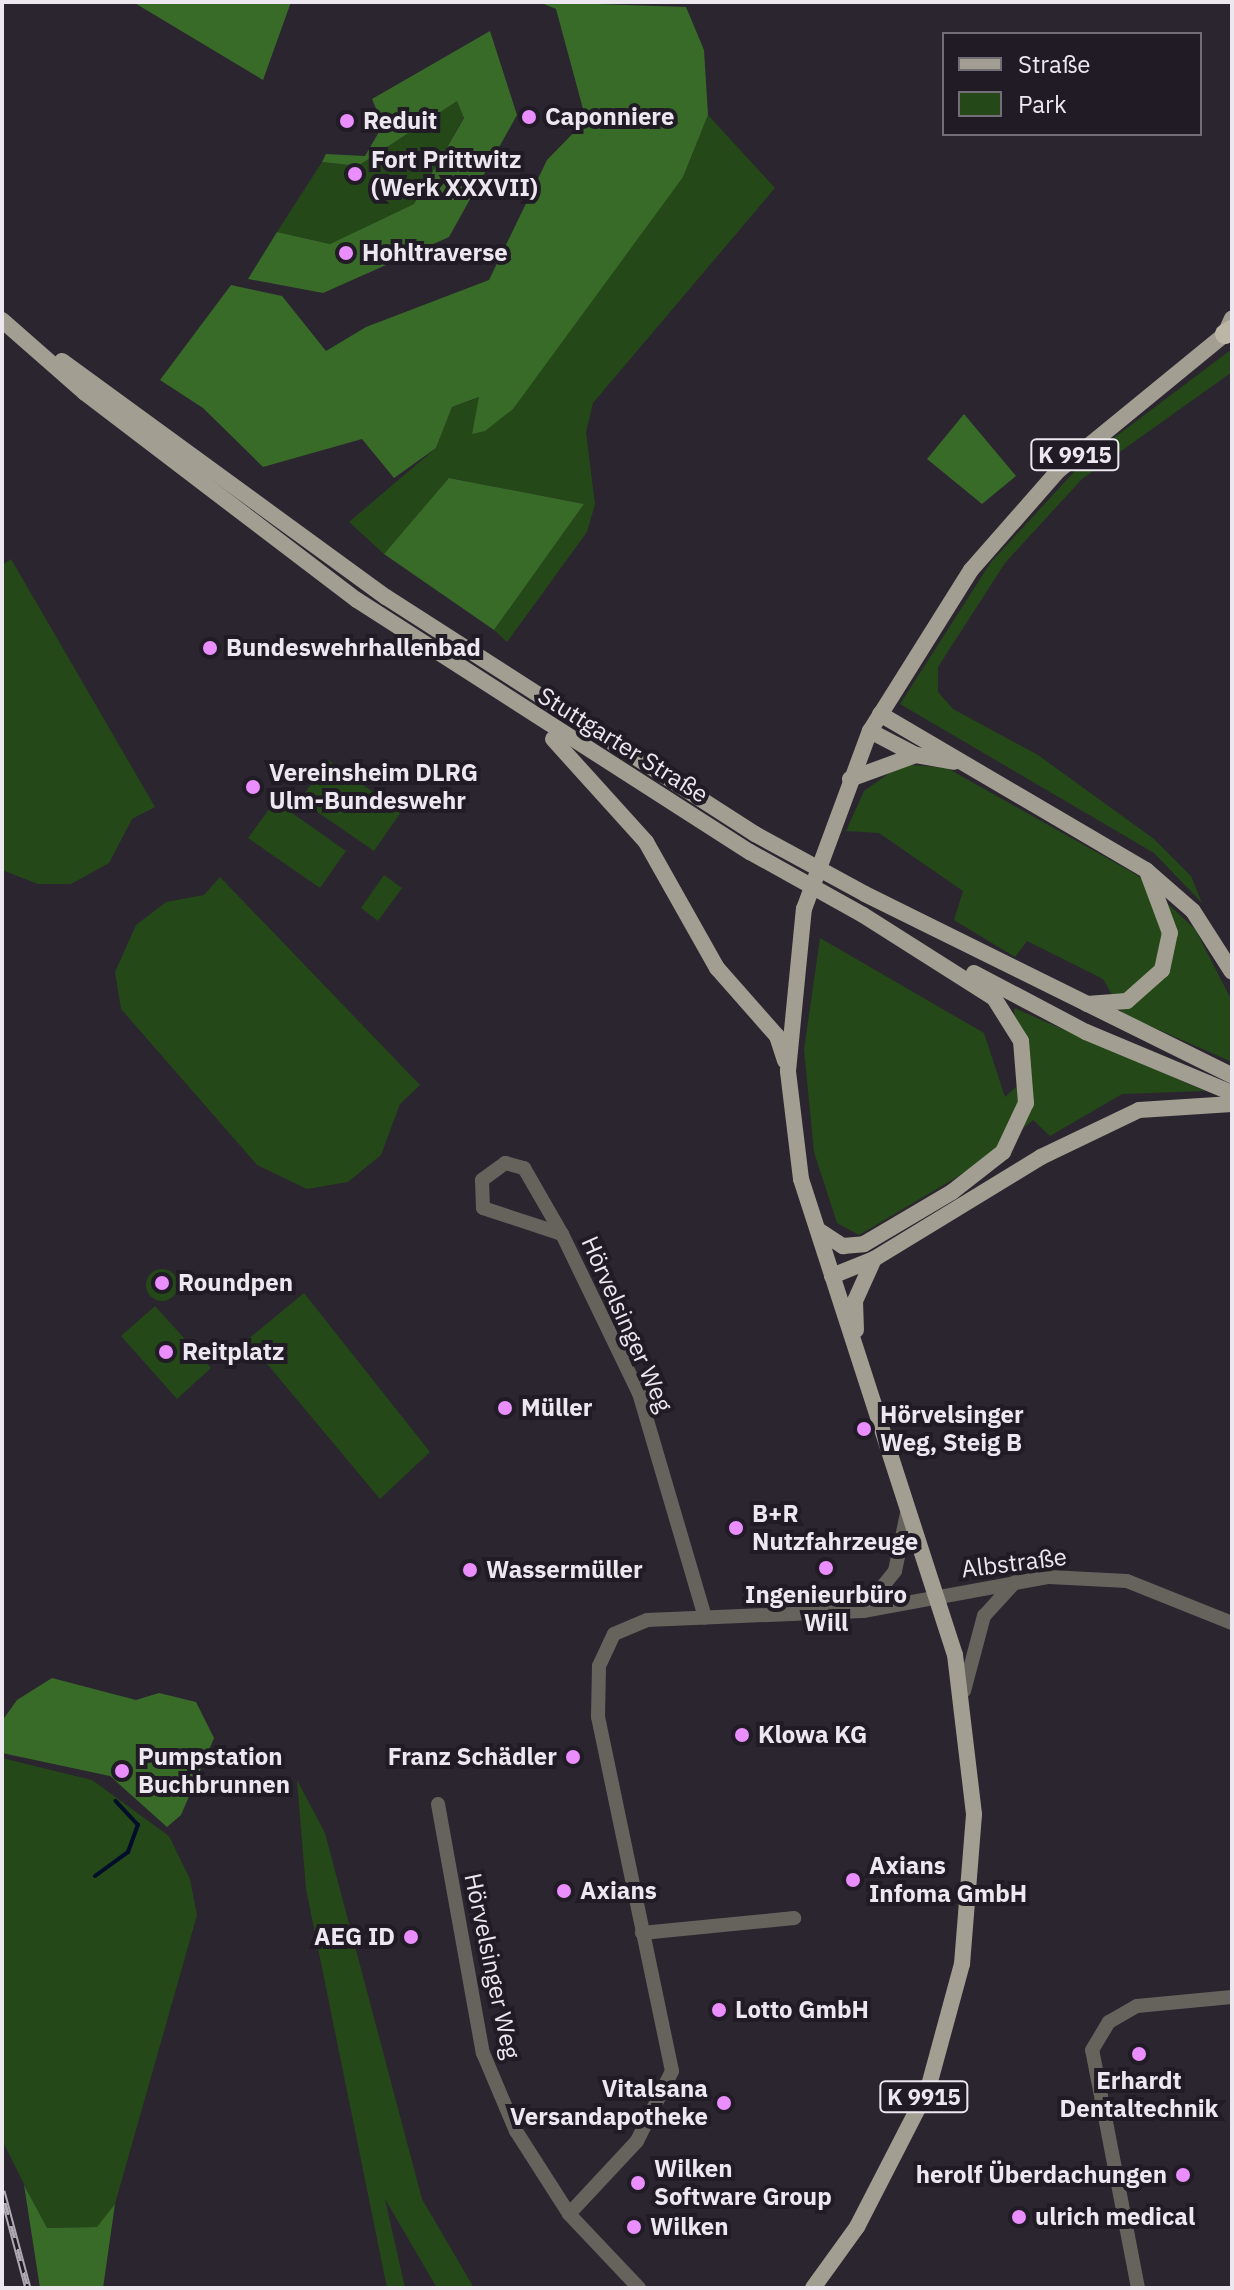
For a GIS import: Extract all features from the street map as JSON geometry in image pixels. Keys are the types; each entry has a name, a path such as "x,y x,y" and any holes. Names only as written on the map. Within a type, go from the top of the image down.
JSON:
{"main road":[{"name":"Stuttgarter Straße","path":"2,320 43,351 93,379 526,693 755,834 865,894 1232,1075"},
{"name":"K 9915","path":"813,2288 892,2164 947,2028 973,1880 964,1691 909,1504 801,1179 788,1071 804,909 870,731 932,625 1015,517 1110,423 1230,327"},
{"name":"Stuttgarter Straße","path":"43,351 85,393 357,600 535,720 750,852 863,915 1086,1032 1232,1093"},
{"path":"880,714 1146,870 1193,911 1232,972"},
{"path":"535,720 622,811 692,917 709,951 777,1036 788,1071"},
{"path":"870,731 916,755 962,764"},
{"path":"850,779 916,755"},
{"path":"1084,1004 1127,1001 1162,970 1170,933 1146,870"},
{"path":"817,1230 843,1246 864,1244 952,1192 1003,1152 1026,1103 1021,1041 994,998 863,915"},
{"path":"832,1276 874,1259 1113,1119 1165,1103 1232,1104"},
{"path":"856,1348 855,1301 874,1259"}],"street":[{"name":"Hörvelsinger Weg","path":"562,1234 490,1213 478,1196 482,1180 505,1163 524,1168 562,1234 639,1393 705,1617"},
{"path":"863,1611 895,1571 909,1504"},
{"name":"Albstraße","path":"938,1597 1015,1582 1127,1581 1232,1623"},
{"path":"964,1691 984,1616 1015,1582"},
{"path":"569,2214 637,2141 672,2071 598,1717 599,1666 614,1634 629,1624 705,1617 863,1611 938,1597"},
{"name":"Hörvelsinger Weg","path":"438,1804 483,2053 516,2131 569,2214 639,2288"},
{"path":"642,1933 794,1918"},
{"path":"1138,2288 1092,2050 1109,2022 1137,2006 1232,1997"}],"green space":[{"path":"133,2 291,2 263,80"},
{"path":"539,2 686,7 704,50 708,115 683,177 513,409 485,431 472,434 479,397 452,407 436,448 394,478 362,439 263,467 203,408 160,380 231,285 282,296 326,351 366,327 489,280 547,160 586,120 556,9"},
{"path":"490,31 517,115 449,237 323,293 248,279 277,232 330,244 414,204 464,118 457,101 358,166 322,162 326,154 365,156 383,125 372,99"},
{"path":"457,100 464,117 414,204 330,244 277,232 322,162 358,166"},
{"path":"708,115 775,188 593,403 586,432 595,504 587,532 507,642 494,630 584,504 450,478 384,554 349,522 436,448 452,407 480,397 472,434 683,177"},
{"path":"1232,349 1232,372 1082,479 1005,563 938,667 938,692 953,709 1038,755 1154,839 1191,876 1202,903 1154,853 900,704 991,562 1086,459"},
{"path":"964,414 1016,476 982,504 927,459"},
{"path":"449,478 584,504 494,630 384,554"},
{"path":"11,559 155,807 132,819 109,863 71,884 38,884 2,870 2,565"},
{"path":"328,760 401,812 374,851 300,800"},
{"path":"902,764 947,768 1137,875 1195,929 1232,1001 1232,1062 1123,1014 1103,979 1027,941 1015,957 954,920 963,891 879,833 846,831 864,791"},
{"path":"275,801 346,851 320,888 248,838"},
{"path":"384,875 402,888 378,921 361,908"},
{"path":"220,877 420,1085 400,1104 381,1155 348,1182 307,1189 257,1165 121,1009 115,972 136,925 166,902 204,895"},
{"path":"820,938 984,1033 1005,1097 1017,1086 1014,1008 1205,1091 1122,1094 1050,1136 1033,1120 979,1164 859,1235 837,1223 814,1152 804,1050"},
{"name":"Roundpen","path":"162,1269 174,1273 178,1285 174,1297 162,1301 150,1297 146,1285 150,1273"},
{"path":"304,1293 430,1452 380,1499 247,1340"},
{"name":"Reitplatz","path":"155,1306 211,1368 177,1399 121,1336"},
{"path":"52,1678 136,1700 159,1693 196,1702 214,1738 181,1815 167,1827 110,1776 2,1753 2,1721 17,1700"},
{"path":"2,1758 92,1780 169,1836 190,1879 197,1915 115,2204 98,2227 46,2228 2,2140"},
{"path":"297,1780 325,1833 422,2199 474,2288 437,2288 385,2199 405,2288 387,2288 306,1889"},
{"path":"24,2185 47,2228 97,2227 115,2204 103,2288 40,2288"}],"waterway":[{"path":"95,1876 128,1852 138,1825 116,1801"}],"railway":[{"path":"2,2191 28,2288"}],"place":[{"name":"Caponniere","path":"529,117"},
{"name":"Reduit","path":"347,121"},
{"name":"Fort Prittwitz (Werk XXXVII)","path":"355,174"},
{"name":"Hohltraverse","path":"346,253"},
{"name":"Bundeswehrhallenbad","path":"210,648"},
{"name":"Vereinsheim DLRG Ulm-Bundeswehr","path":"253,787"},
{"name":"Roundpen","path":"162,1283"},
{"name":"Reitplatz","path":"166,1352"},
{"name":"Müller","path":"505,1408"},
{"name":"Hörvelsinger Weg, Steig B","path":"864,1429"},
{"name":"B+R Nutzfahrzeuge","path":"736,1528"},
{"name":"Ingenieurbüro Will","path":"826,1568"},
{"name":"Wassermüller","path":"470,1570"},
{"name":"Klowa KG","path":"742,1735"},
{"name":"Franz Schädler","path":"573,1757"},
{"name":"Pumpstation Buchbrunnen","path":"122,1771"},
{"name":"Axians Infoma GmbH","path":"853,1880"},
{"name":"Axians","path":"564,1891"},
{"name":"AEG ID","path":"411,1937"},
{"name":"Lotto GmbH","path":"719,2010"},
{"name":"Erhardt Dentaltechnik","path":"1139,2054"},
{"name":"Vitalsana Versandapotheke","path":"724,2103"},
{"name":"herolf Überdachungen","path":"1183,2175"},
{"name":"Wilken Software Group","path":"638,2183"},
{"name":"ulrich medical","path":"1019,2217"},
{"name":"Wilken","path":"634,2227"}]}
